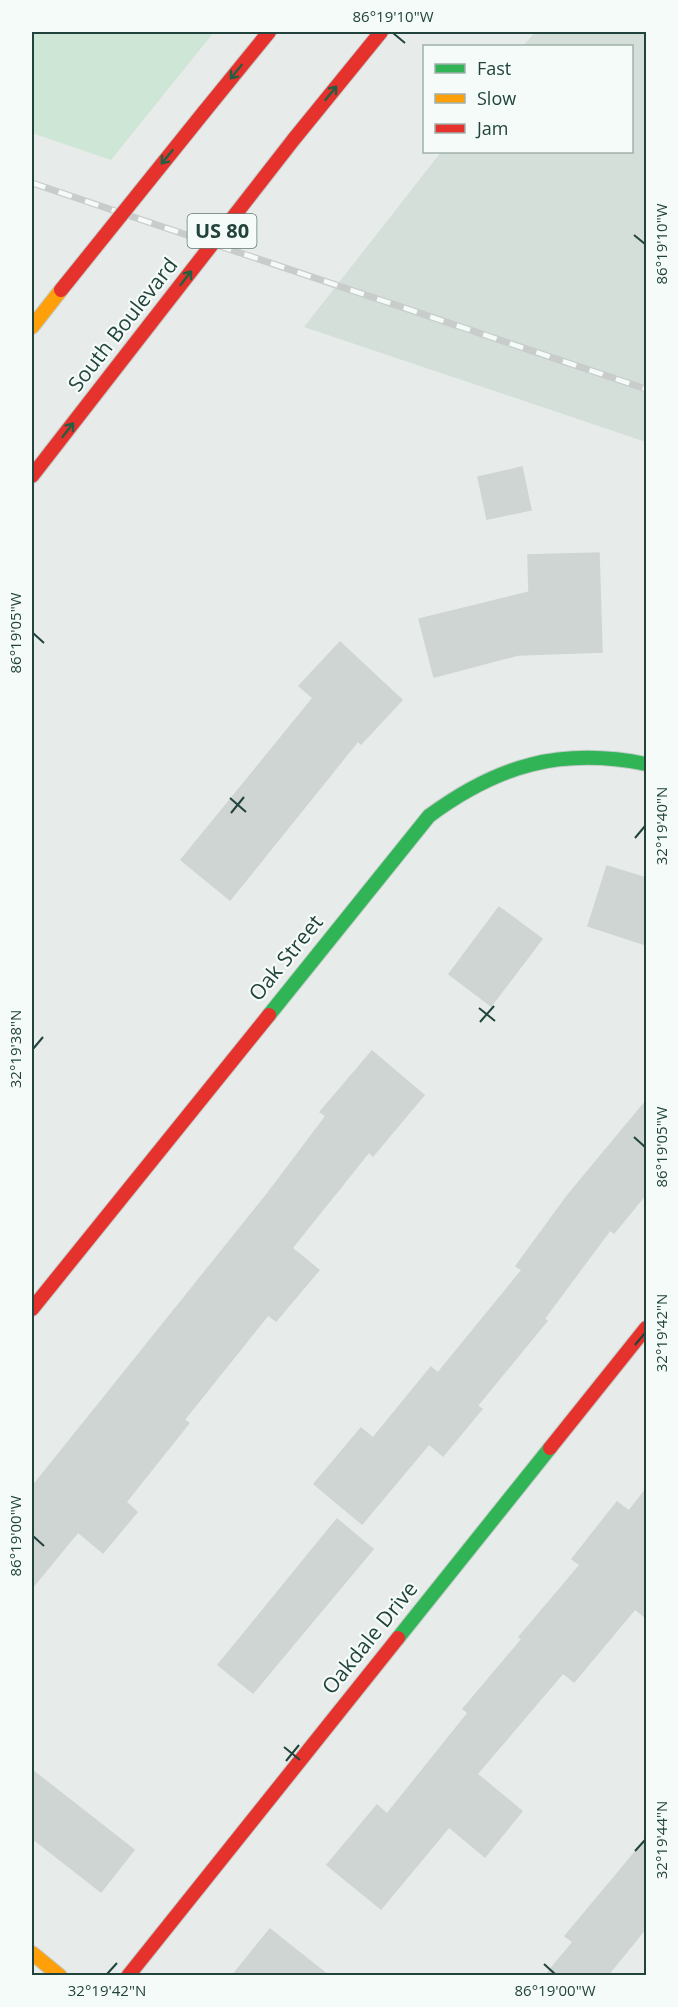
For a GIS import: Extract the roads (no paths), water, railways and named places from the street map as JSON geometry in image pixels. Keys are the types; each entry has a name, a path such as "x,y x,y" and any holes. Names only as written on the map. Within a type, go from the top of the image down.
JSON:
{"main road":[{"path":"32,327 269,32"},
{"name":"South Boulevard","path":"32,476 294,139 381,32"},
{"name":"Oak Street","path":"32,1309 429,816 453,797 496,774 530,762 573,756 615,757 646,764"},
{"name":"Oakdale Drive","path":"128,1976 646,1328"},
{"path":"32,1953 60,1976"}],"railway":[{"path":"32,183 646,389"}]}
